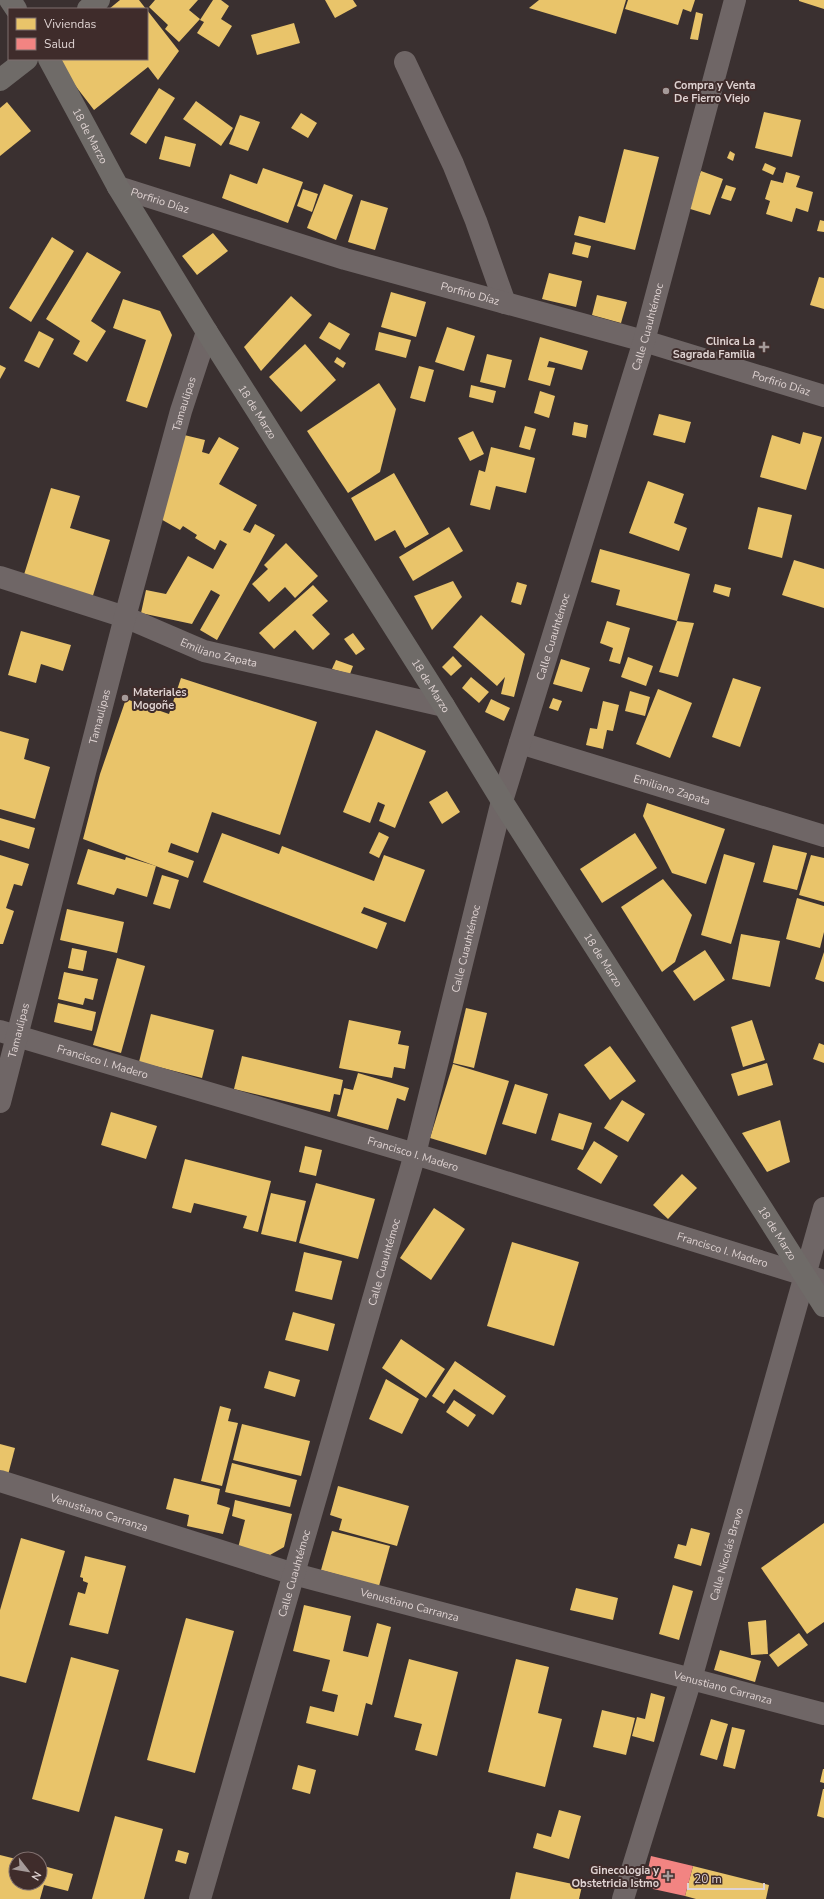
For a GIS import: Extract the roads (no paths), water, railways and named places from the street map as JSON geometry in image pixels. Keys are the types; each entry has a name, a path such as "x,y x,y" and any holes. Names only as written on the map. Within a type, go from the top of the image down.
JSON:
{"main road":[{"path":"89,8 98,0"},
{"path":"0,80 26,60"},
{"name":"18 de Marzo","path":"50,60 118,187 207,332 444,706 502,802 814,1278 824,1306"}],"street":[{"name":"Calle Cuauhtémoc","path":"200,1899 415,1154 502,802 644,342 735,0"},
{"path":"405,62 453,164 476,221 505,303"},
{"name":"Porfirio Díaz","path":"118,187 345,259 644,342 824,396"},
{"name":"Tamaulipas","path":"0,1102 9,1034 181,411 207,332"},
{"name":"Emiliano Zapata","path":"0,577 125,616 204,651 444,706"},
{"name":"Emiliano Zapata","path":"520,743 824,836"},
{"name":"Francisco I. Madero","path":"9,1034 415,1154 814,1278"},
{"name":"Calle Nicolás Bravo","path":"623,1899 814,1278 824,1208"},
{"name":"Venustiano Carranza","path":"0,1481 294,1574 824,1714"}],"place":[{"name":"Compra y Venta De Fierro Viejo","path":"666,91"},
{"name":"Clinica La Sagrada Familia","path":"764,347"},
{"name":"Materiales Mogoñe","path":"125,698"},
{"name":"Ginecologia y Obstetricia Istmo","path":"668,1876"}]}
